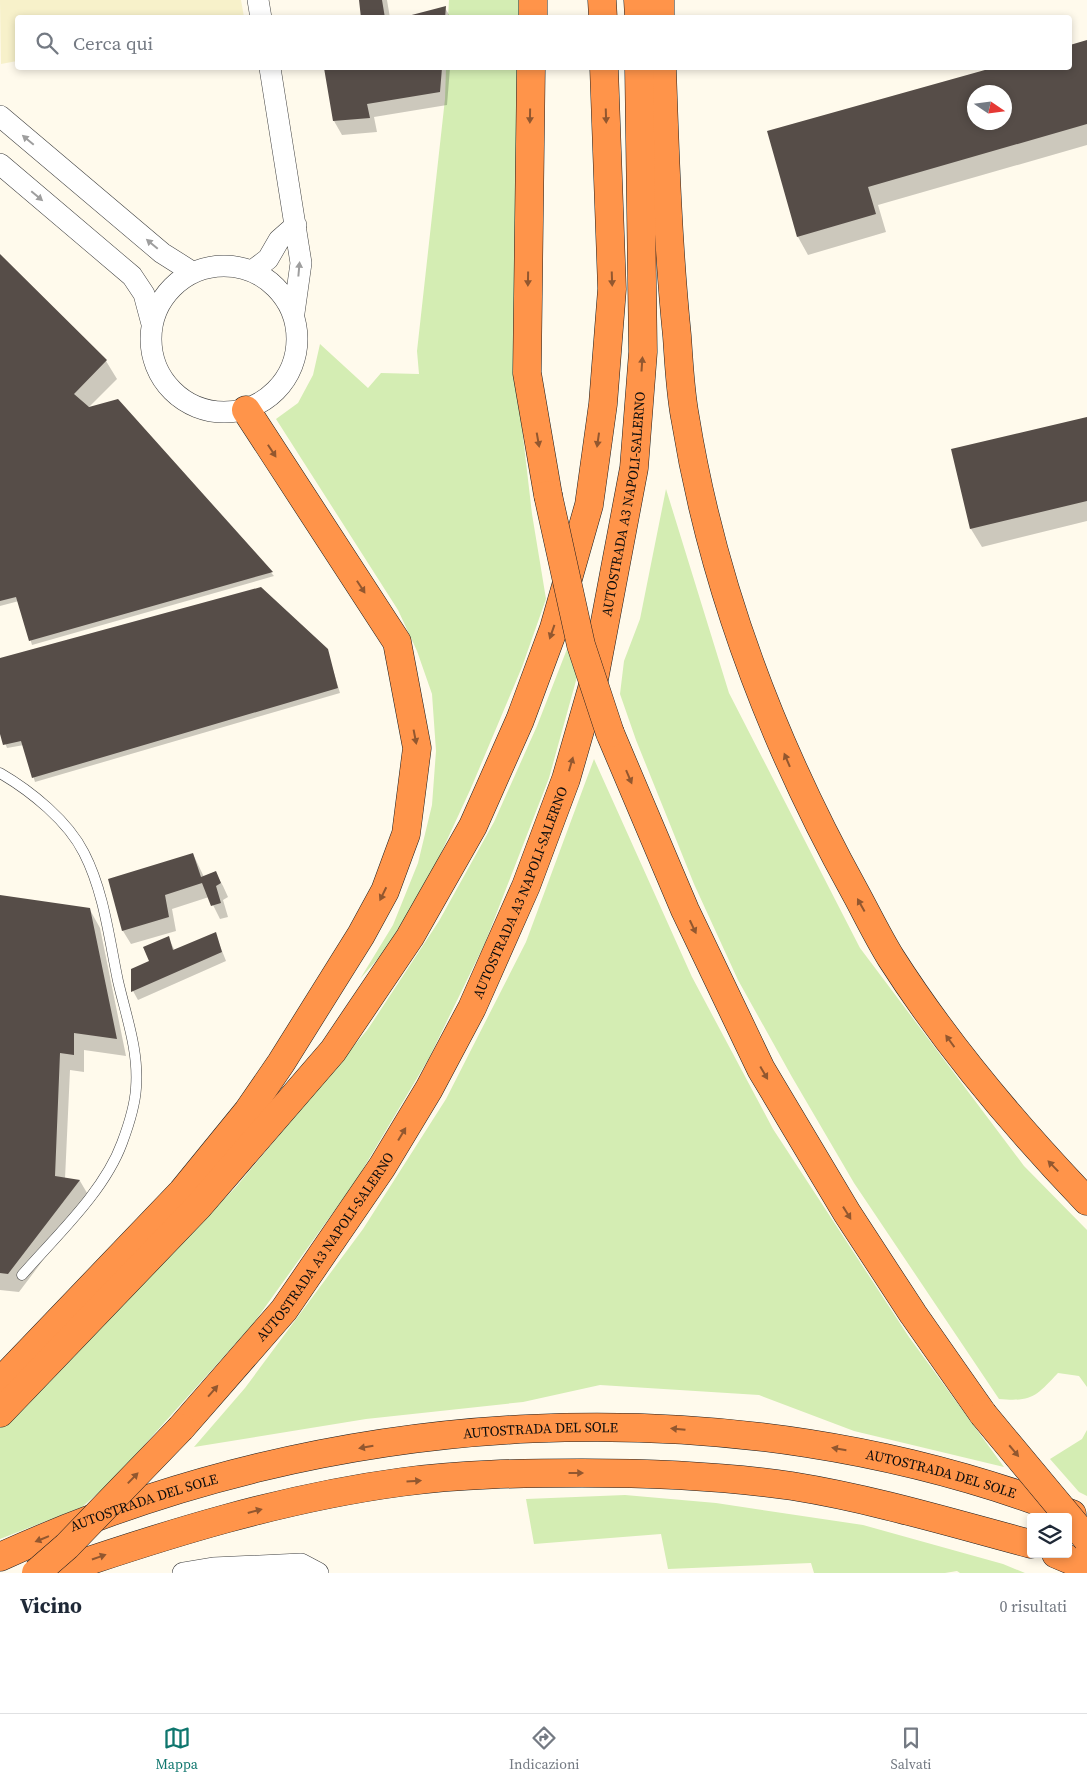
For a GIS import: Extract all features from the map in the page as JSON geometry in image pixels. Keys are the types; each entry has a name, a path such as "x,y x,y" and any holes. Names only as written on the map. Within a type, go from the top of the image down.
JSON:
{"highway":[{"path":"532,15 533,0"},
{"path":"602,0 602,15"},
{"path":"638,0 639,15"},
{"path":"660,0 660,15"},
{"path":"531,70 527,373 548,495 581,644 610,732 685,910 761,1070 847,1213 913,1314 982,1414 1087,1539"},
{"path":"0,1413 198,1207 333,1051 410,937 473,826 520,720 544,656 589,505 603,404 612,289 604,70"},
{"name":"AUTOSTRADA A3 NAPOLI-SALERNO","path":"36,1573 66,1546 181,1428 284,1310 392,1151 472,1008 526,886 566,779 593,685 634,468 643,352 639,70"},
{"path":"662,70 668,246 684,415 706,526 749,664 788,762 831,849 891,958 959,1053 1029,1140 1087,1201"},
{"path":"0,1382 182,1192 248,1111 281,1063 361,935 385,891 406,834 417,748 398,642 246,410"},
{"name":"AUTOSTRADA DEL SOLE","path":"0,1558 40,1539 148,1498 237,1474 324,1454 406,1440 518,1430 654,1427 770,1437 892,1459 1016,1492 1087,1520"},
{"path":"53,1573 166,1535 280,1505 402,1482 521,1473 667,1473 792,1486 908,1510 1027,1543"},
{"path":"1066,1558 1087,1567"}],"street":[{"path":"258,0 260,15"},
{"path":"0,164 132,276 144,294 152,324 151,349 159,374 175,394 195,407 220,413 246,410 271,396 288,377 298,338 294,313 300,263 296,225 270,70"},
{"path":"0,116 162,252 192,272"},
{"path":"252,271 268,258 279,240 296,225"},
{"path":"152,324 160,302 172,287 192,272 217,265 243,267 266,278 281,291 294,313"},
{"path":"183,1573 213,1568 301,1564 318,1573"}],"lane":[{"path":"0,773 24,788 58,819 84,852 98,888 136,1051 136,1089 122,1142 112,1165 95,1190 22,1275"}],"shaded area":[{"path":"0,0 241,0 244,15 15,15 15,61 1,64"}],"green space":[{"path":"449,0 524,0 524,15 448,15"},
{"path":"446,70 523,70 519,402 532,514 546,599 522,667 471,788 435,866 382,954 360,979 393,925 418,863 432,805 436,751 432,694 417,651 398,610 276,419 298,403 313,375 320,344 368,388 381,373 419,374 417,351 445,99"},
{"path":"666,489 729,693 860,948 1024,1166 1087,1230 1087,1387 1079,1376 1058,1373 1033,1396 1010,1400 999,1399 854,1183 738,980 694,884 636,740 620,694 624,661 640,619"},
{"path":"567,649 577,677 549,778 485,943 429,1058 357,1179 253,1324 111,1482 82,1507 0,1539 0,1428 235,1188 368,1029 439,921 494,822 537,726"},
{"path":"594,759 692,977 773,1129 909,1337 1004,1467 854,1431 759,1395 600,1385 523,1402 366,1419 194,1447 245,1388 363,1229 446,1099 526,942"},
{"path":"1087,1430 1087,1496 1079,1492 1050,1459 1082,1439"},
{"path":"625,1495 716,1503 863,1525 1003,1564 1025,1573 960,1573 957,1571 945,1573 814,1573 811,1563 668,1569 661,1534 534,1544 526,1499"}],"building":[{"path":"359,0 382,0 384,15 361,15"},
{"path":"446,6 445,15 412,15"},
{"path":"1087,40 1087,124 868,187 876,214 797,237 767,131 985,70 1072,70 1072,44"},
{"path":"324,70 442,70 440,92 367,104 370,118 333,121"},
{"path":"0,254 107,360 74,394 89,407 118,399 273,572 29,641 16,597 0,601"},
{"path":"1087,417 1087,501 970,529 951,449"},
{"path":"261,587 328,649 338,688 32,778 21,741 3,745 0,734 0,658"},
{"path":"193,853 201,877 216,871 221,883 216,886 221,903 211,906 202,883 165,895 169,917 122,931 108,879"},
{"path":"0,895 90,908 117,1039 74,1033 74,1055 60,1053 55,1176 80,1180 8,1274 0,1273"},
{"path":"216,932 222,952 131,992 131,969 149,961 143,947 169,936 173,950"}]}
